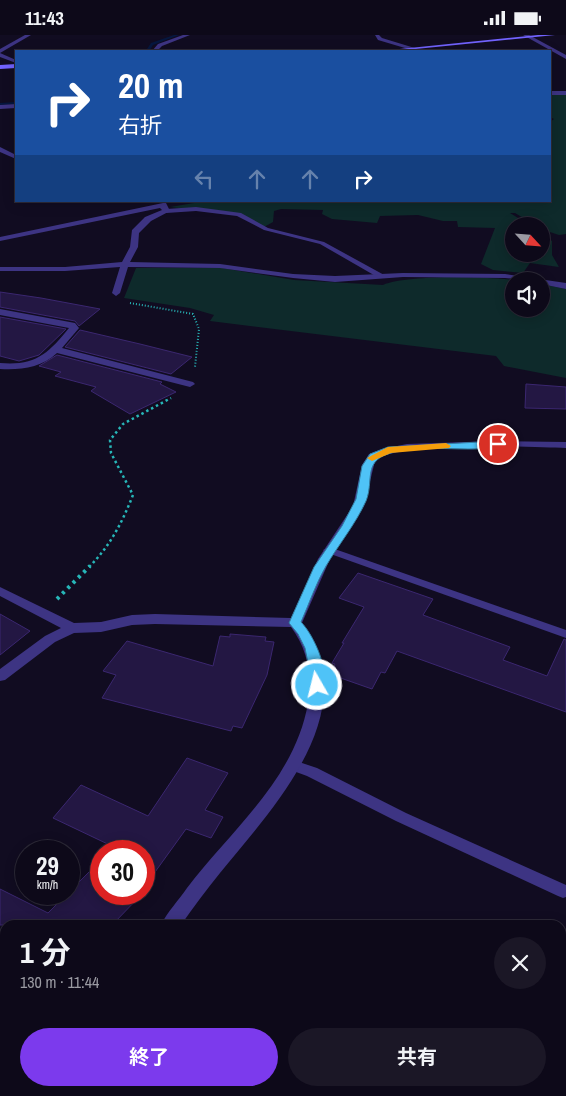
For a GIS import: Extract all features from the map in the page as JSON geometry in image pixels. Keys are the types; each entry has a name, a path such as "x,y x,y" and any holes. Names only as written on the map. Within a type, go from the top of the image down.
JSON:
{"main road":[{"path":"399,50 553,35"},
{"path":"0,67 15,67"}],"street":[{"path":"0,51 29,35"},
{"path":"156,50 160,45 188,35"},
{"path":"377,35 380,39 415,49"},
{"path":"524,35 566,57"},
{"path":"0,55 15,62"},
{"path":"551,93 566,93"},
{"path":"0,107 15,106"},
{"path":"0,149 15,156"},
{"path":"0,239 164,206"},
{"path":"116,293 125,264 134,247 135,232 140,225 164,206"},
{"path":"0,269 65,269 125,264 237,266 274,274 336,279 382,275 505,276 566,286"},
{"path":"0,312 72,325 74,328 57,350 41,361 28,367 0,366"},
{"path":"57,350 190,384"},
{"path":"295,623 329,550 348,527 362,499 367,466 373,456 388,450 414,447 481,444 566,445"},
{"path":"0,591 72,628"},
{"path":"0,676 50,639 72,628 101,627 132,620 154,619 295,623 303,632 311,648 318,674 317,695 293,765 262,811 201,883 174,920"}],"lane":[{"path":"164,206 239,214 266,229 322,243 382,275"},
{"path":"329,550 566,633"},
{"path":"293,765 312,772 401,817 563,891"}],"path":[{"path":"43,613 105,551 122,522 133,495 111,453 110,440 114,433 123,424 179,394 190,384 194,375 199,329 193,314 119,301 116,293"}],"green space":[{"path":"566,94 566,234 559,235 550,232 550,217 522,217 515,213 510,213 516,217 505,217 505,263 530,263 524,272 493,270 481,264 495,228 458,227 457,221 443,221 418,215 380,216 377,223 332,219 322,214 323,210 281,209 274,211 273,222 264,227 251,219 235,215 170,207 200,202 551,202 551,121 554,119 551,118 551,95"},
{"path":"550,240 552,241 552,255 559,267 530,263 550,263"},
{"path":"136,268 222,268 294,280 383,285 412,279 494,278 505,279 505,317 550,317 550,286 566,289 566,378 504,366 496,356 210,321 214,315 190,308 124,298"}],"building":[{"path":"0,292 100,309 79,326 75,321 0,307"},
{"path":"0,317 66,329 39,355 19,361 0,356"},
{"path":"80,330 192,357 171,374 65,347"},
{"path":"57,355 162,382 160,384 176,392 130,414 91,391 96,387 55,376 61,372 39,366"},
{"path":"526,384 566,387 566,409 525,408"},
{"path":"358,573 433,599 423,615 510,647 503,660 547,676 564,639 566,640 566,712 397,651 385,673 381,672 372,689 332,675 335,664 332,663 364,607 339,598"},
{"path":"0,614 30,631 0,655"},
{"path":"230,634 266,637 265,641 274,642 267,675 242,728 233,726 231,731 102,698 116,675 103,671 127,641 213,666 220,636 230,637"},
{"path":"187,758 228,773 205,810 223,817 211,838 186,829 155,872 155,840 99,840 53,818 81,785 148,816"},
{"path":"90,871 90,905 131,905 117,920 0,920 0,889 15,896 15,905 32,905 48,913 56,905 80,905 80,881"}],"waterway":[{"path":"149,49 152,44 177,35"},
{"path":"0,104 15,103"}],"slow traffic":[{"path":"372,458 388,450 446,446"}],"route":[{"path":"317,685 318,674 311,648 303,632 295,623 329,550 348,527 362,499 367,466 373,456 388,450 414,447 498,444"}]}
